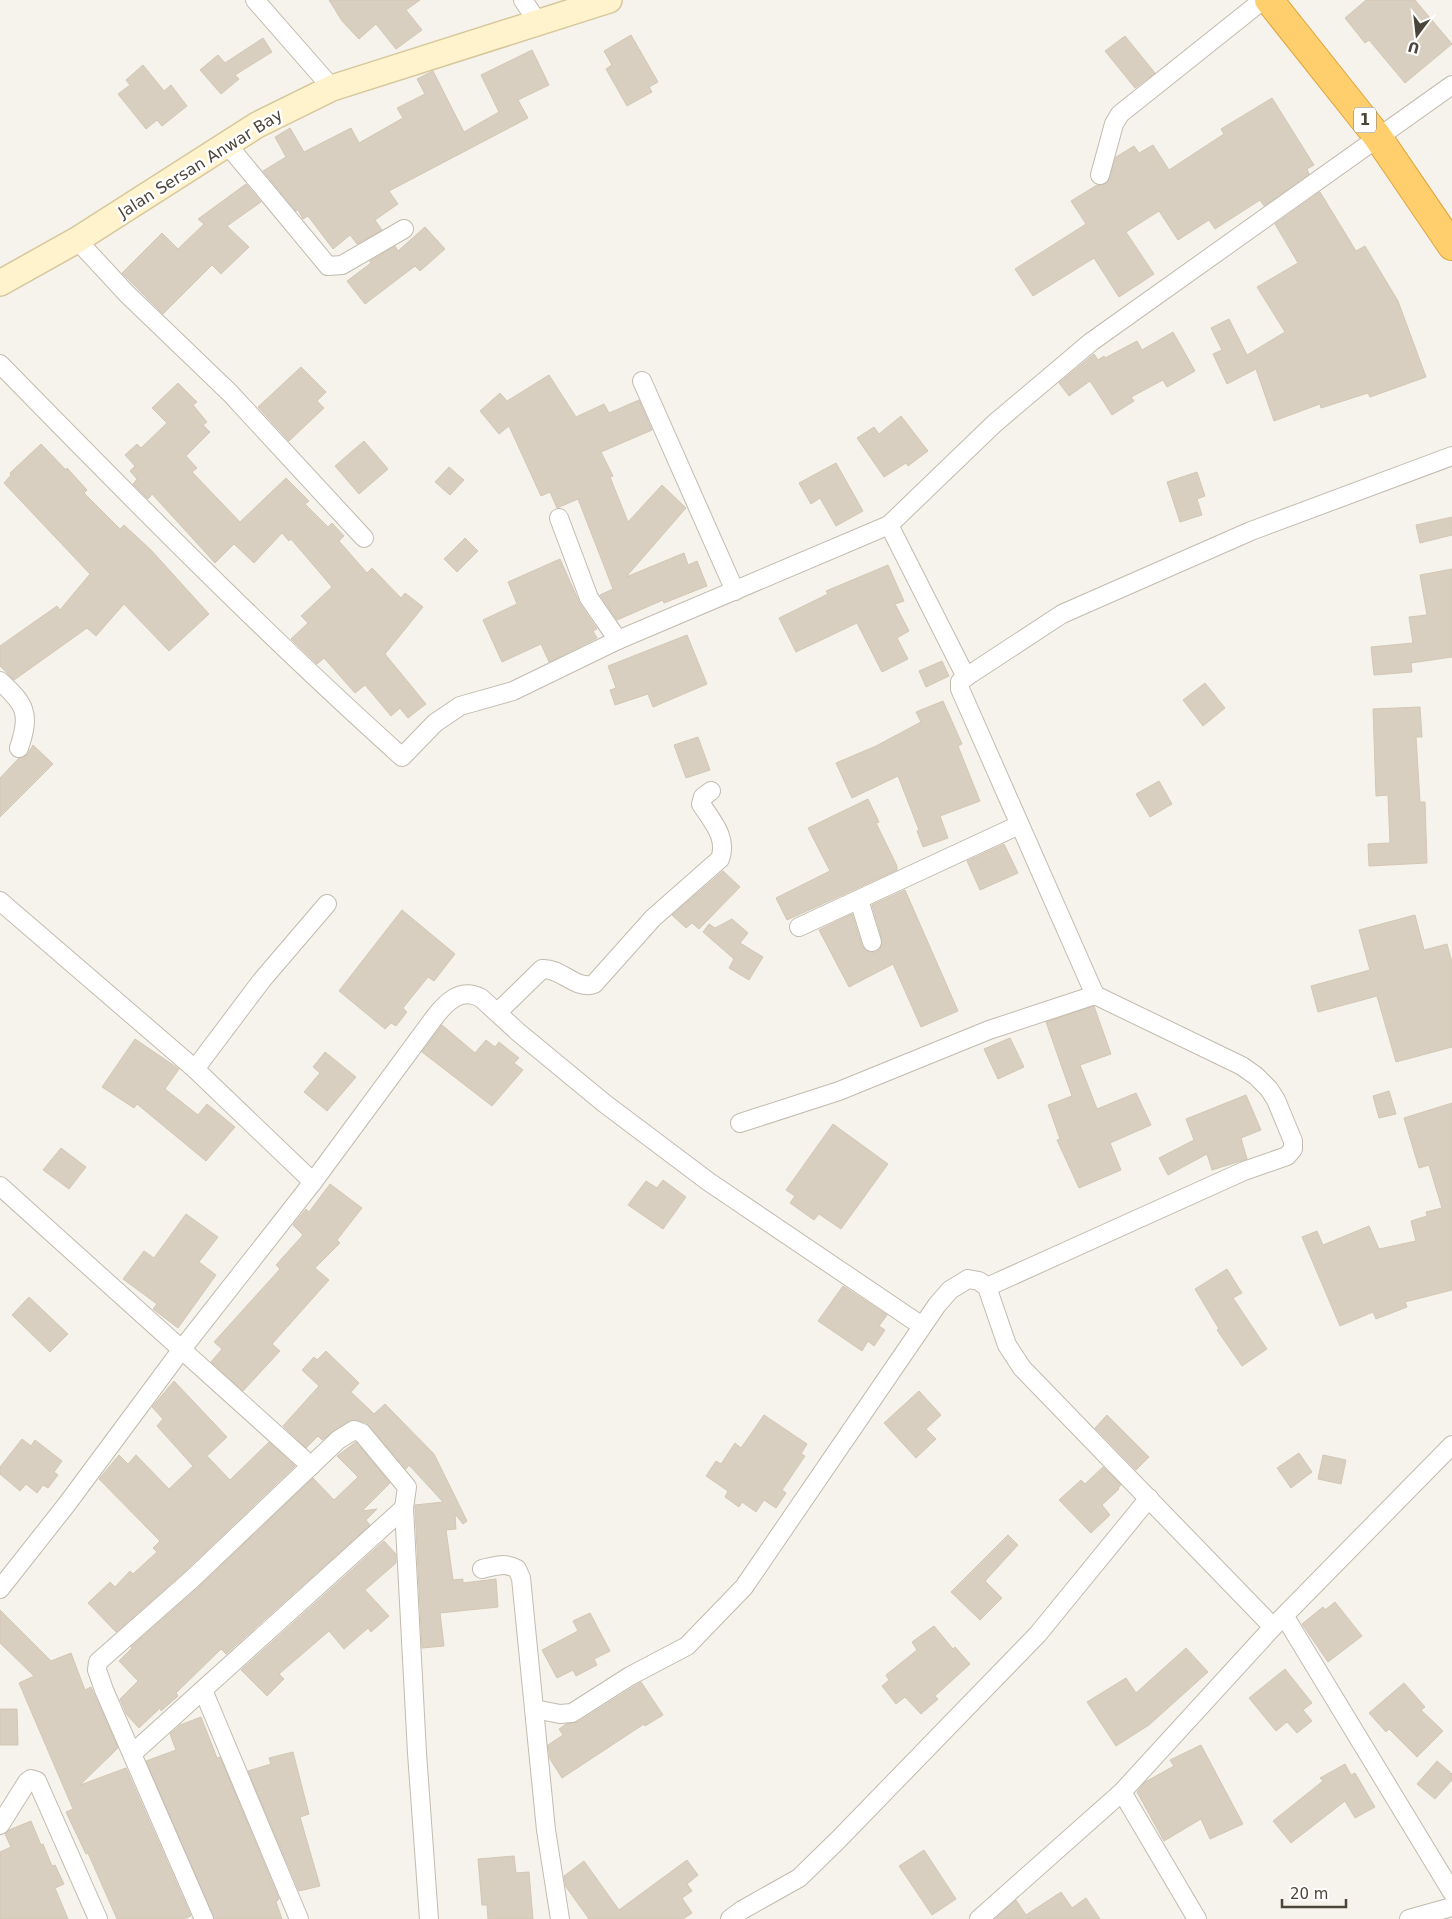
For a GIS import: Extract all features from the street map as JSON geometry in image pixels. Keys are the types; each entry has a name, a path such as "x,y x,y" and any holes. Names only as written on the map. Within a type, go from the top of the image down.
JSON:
{"highway":[{"name":"1","path":"1270,0 1377,136 1452,246"}],"main road":[{"name":"Jalan Sersan Anwar Bay","path":"0,283 77,240 226,143 289,108 332,88 539,24 609,0"}],"street":[{"path":"255,0 332,88"},
{"path":"523,0 539,24"},
{"path":"1100,174 1114,124 1120,114 1263,0"},
{"path":"0,364 152,519 319,682 402,758 435,723 460,706 513,691 618,640 889,525 995,423 1091,342 1188,275 1377,136 1452,85"},
{"path":"226,143 328,266 342,265 404,229"},
{"path":"77,240 127,294 230,393 364,538"},
{"path":"642,381 735,591"},
{"path":"987,1287 1244,1171 1287,1156 1293,1149 1293,1141 1270,1089 1256,1076 1242,1066 1095,995 960,689 960,682 966,676 1062,614 1251,531 1452,456"},
{"path":"559,518 589,598 618,640"},
{"path":"889,525 966,676"},
{"path":"0,681 16,696 25,710 26,725 19,748"},
{"path":"498,1012 542,969 552,970 585,986 594,984 653,918 720,859 723,850 722,839 701,804 703,797 711,791"},
{"path":"799,927 1019,825"},
{"path":"859,900 872,942"},
{"path":"0,901 195,1069 313,1182"},
{"path":"195,1069 262,980 327,904"},
{"path":"0,1588 67,1504 182,1349 313,1182 443,1006 453,998 469,993 481,998 518,1032 604,1103 709,1182 922,1326"},
{"path":"740,1123 839,1091 990,1030 1095,995"},
{"path":"0,1186 311,1466"},
{"path":"534,1709 560,1714 572,1713 630,1676 687,1646 744,1587 937,1305 963,1280 973,1279 987,1287 1000,1330 1017,1362 1150,1498 1279,1622 1452,1892"},
{"path":"204,1919 99,1676 98,1666 101,1657 192,1579 338,1440 351,1431 357,1430 405,1484 407,1491 404,1508 416,1753 428,1919"},
{"path":"989,1916 1122,1792 1279,1622 1452,1444"},
{"path":"730,1919 742,1910 798,1878 838,1840 1038,1634 1150,1498"},
{"path":"133,1753 404,1508"},
{"path":"482,1569 500,1565 514,1567 519,1573 546,1830 560,1919"},
{"path":"203,1690 299,1919"},
{"path":"0,1825 27,1782 31,1779 37,1781 98,1919"},
{"path":"1122,1792 1197,1919"},
{"path":"1410,1919 1452,1907"}],"building":[{"path":"329,0 420,0 406,10 422,30 396,49 376,24 359,39 342,21"},
{"path":"1366,0 1415,0 1452,44 1405,83 1369,40 1365,43 1345,18"},
{"path":"631,35 658,82 649,87 652,92 627,106 606,69 612,65 604,51"},
{"path":"1125,36 1155,73 1135,88 1105,51"},
{"path":"263,38 272,52 235,75 239,79 221,94 200,70 218,55 225,63"},
{"path":"532,50 549,85 518,100 528,118 389,191 398,204 375,220 382,230 357,244 350,235 333,249 308,216 303,219 298,210 296,211 263,171 286,157 275,137 290,128 304,152 351,128 359,143 403,118 397,108 425,94 417,79 433,71 464,132 499,112 481,75"},
{"path":"143,65 164,91 171,85 187,106 162,126 157,120 146,129 118,94 130,85 126,80"},
{"path":"1272,98 1314,165 1307,169 1309,174 1264,206 1260,200 1215,229 1209,220 1178,240 1159,211 1126,232 1154,274 1119,297 1094,258 1033,296 1015,269 1086,224 1071,201 1097,185 1108,182 1116,157 1134,146 1139,153 1153,145 1169,170 1224,134 1221,129"},
{"path":"246,184 261,202 227,226 249,247 221,274 212,265 163,314 122,273 162,233 178,249 204,224 198,219"},
{"path":"1320,192 1356,251 1365,246 1398,301 1426,377 1370,397 1368,393 1321,408 1320,404 1274,421 1256,369 1227,384 1213,354 1222,350 1211,328 1229,319 1247,355 1285,332 1257,287 1298,263 1275,224"},
{"path":"425,227 445,249 420,271 415,266 365,304 347,281 371,263 370,261 395,246 398,251"},
{"path":"1173,332 1195,371 1167,387 1163,380 1131,397 1134,401 1112,415 1090,381 1069,396 1059,383 1094,354 1098,360 1104,356 1105,358 1137,341 1142,350"},
{"path":"301,367 326,392 317,401 324,408 289,441 258,407"},
{"path":"549,375 576,417 604,404 609,413 639,400 652,430 601,452 613,476 610,477 628,522 662,485 686,508 626,577 684,553 688,565 697,561 707,586 664,603 663,600 617,620 600,595 613,589 578,499 557,508 550,492 541,496 509,426 499,434 480,411 500,393 507,401"},
{"path":"178,383 197,402 193,405 207,422 203,425 210,432 186,456 197,468 192,472 240,522 286,478 309,501 305,504 328,527 332,523 344,536 339,541 367,573 372,568 401,598 405,593 423,607 385,654 426,704 408,718 400,708 391,716 365,685 355,693 324,658 317,664 291,639 308,623 301,616 332,587 291,539 289,541 282,533 254,563 234,544 215,563 152,494 148,499 133,484 137,479 130,471 135,466 125,455 137,444 141,448 167,423 152,408"},
{"path":"901,416 928,451 908,466 906,463 884,477 857,438 874,427 879,434"},
{"path":"364,441 388,469 359,494 335,466"},
{"path":"41,444 87,490 84,493 120,529 124,525 151,550 209,614 169,651 124,604 96,636 87,628 14,680 0,666 0,646 57,606 60,610 90,574 4,483 11,475 10,473"},
{"path":"836,463 863,511 836,526 820,498 811,504 799,483"},
{"path":"449,467 464,480 450,495 435,482"},
{"path":"1197,472 1205,496 1197,499 1202,515 1180,522 1167,482"},
{"path":"1452,517 1452,535 1420,543 1416,525"},
{"path":"465,538 478,551 457,572 444,559"},
{"path":"560,559 580,604 597,629 593,631 597,638 549,662 541,644 502,662 483,620 517,604 508,582"},
{"path":"888,565 904,601 895,604 909,631 897,638 908,659 882,672 857,623 796,652 779,618 828,594 826,591"},
{"path":"1452,569 1452,657 1411,663 1412,672 1374,675 1371,647 1413,643 1409,617 1427,615 1420,575"},
{"path":"687,635 707,684 653,707 648,694 615,705 610,690 616,688 608,666"},
{"path":"942,661 949,676 926,687 919,671"},
{"path":"1205,683 1225,708 1203,726 1183,700"},
{"path":"943,701 962,744 958,746 980,801 940,816 948,838 923,847 917,831 919,830 898,776 852,798 836,763 876,746 921,722 916,712"},
{"path":"1420,707 1422,737 1416,737 1420,802 1425,802 1427,863 1369,866 1368,844 1390,843 1388,795 1376,796 1373,709"},
{"path":"698,737 710,770 686,778 674,745"},
{"path":"33,745 53,764 0,817 0,778 19,758 27,755"},
{"path":"1159,781 1172,804 1150,817 1136,794"},
{"path":"868,799 879,822 876,823 897,866 897,870 787,920 776,898 830,871 808,828"},
{"path":"1004,844 1018,873 980,890 967,861"},
{"path":"723,871 740,887 699,929 692,923 686,928 672,915"},
{"path":"905,890 958,1011 921,1027 893,964 849,987 819,930 852,914 862,946 869,952 876,952 880,949 882,939 872,905"},
{"path":"402,910 455,954 434,981 428,977 403,1008 407,1012 396,1026 391,1023 385,1029 339,991"},
{"path":"1415,915 1424,950 1447,944 1452,962 1452,1047 1396,1062 1377,996 1318,1012 1311,986 1370,970 1359,930"},
{"path":"732,919 748,933 740,943 763,957 749,980 729,968 734,959 703,932 709,924 715,928"},
{"path":"1094,1006 1111,1054 1080,1065 1097,1109 1136,1093 1151,1125 1110,1143 1121,1170 1079,1188 1057,1140 1060,1139 1048,1105 1072,1096 1046,1022"},
{"path":"442,1025 475,1053 486,1040 495,1047 499,1042 519,1058 514,1063 523,1070 492,1106 422,1052"},
{"path":"1010,1038 1024,1067 998,1079 984,1049"},
{"path":"135,1039 179,1069 165,1089 198,1115 207,1104 235,1127 206,1161 137,1104 134,1108 102,1087"},
{"path":"325,1052 356,1077 327,1111 304,1092 320,1073 313,1067"},
{"path":"1389,1091 1396,1114 1379,1118 1373,1096"},
{"path":"1246,1095 1261,1130 1241,1138 1247,1159 1212,1170 1207,1154 1168,1175 1159,1158 1194,1140 1186,1119"},
{"path":"1452,1103 1452,1290 1405,1302 1407,1307 1376,1319 1373,1312 1340,1326 1302,1237 1317,1231 1323,1245 1369,1226 1379,1249 1416,1241 1411,1221 1427,1216 1426,1212 1442,1208 1429,1165 1419,1168 1404,1118"},
{"path":"833,1124 888,1164 841,1229 819,1214 814,1220 790,1203 795,1196 786,1190"},
{"path":"61,1148 86,1167 69,1189 43,1170"},
{"path":"663,1180 686,1197 663,1229 628,1205 646,1181 657,1188"},
{"path":"330,1184 362,1208 337,1240 340,1243 315,1268 329,1280 272,1344 280,1351 243,1391 211,1362 222,1349 214,1342 280,1269 276,1265 303,1235 293,1225 306,1209 309,1212"},
{"path":"186,1214 218,1237 199,1262 216,1275 178,1328 153,1309 157,1304 123,1279 144,1251 154,1258"},
{"path":"1227,1269 1242,1293 1233,1298 1267,1349 1242,1366 1217,1330 1219,1329 1195,1289"},
{"path":"843,1286 887,1315 879,1326 885,1330 874,1346 868,1341 862,1351 818,1321"},
{"path":"29,1297 68,1334 50,1352 12,1315"},
{"path":"326,1351 359,1383 351,1392 374,1414 385,1404 434,1454 467,1521 463,1524 455,1514 456,1529 446,1530 453,1580 463,1579 463,1583 496,1579 498,1607 440,1613 444,1646 422,1648 415,1508 415,1505 443,1502 409,1465 406,1469 366,1423 357,1420 349,1421 322,1440 318,1436 306,1448 283,1426 319,1386 302,1370 314,1357 317,1360"},
{"path":"174,1381 227,1437 207,1456 230,1480 269,1442 295,1466 185,1571 116,1632 88,1603 110,1582 115,1587 130,1571 133,1574 157,1552 153,1548 160,1541 99,1479 119,1455 128,1464 136,1455 169,1489 193,1466 157,1426 163,1419 152,1407"},
{"path":"919,1391 941,1415 926,1429 936,1439 916,1458 884,1423"},
{"path":"764,1415 807,1444 801,1454 805,1456 782,1490 786,1493 776,1508 764,1500 756,1512 742,1502 739,1507 725,1497 728,1491 706,1476 716,1461 721,1464 735,1443 741,1448"},
{"path":"1107,1415 1149,1457 1136,1470 1095,1428"},
{"path":"22,1439 31,1446 35,1440 62,1461 54,1472 58,1475 48,1488 43,1485 37,1493 26,1484 20,1491 0,1474 0,1467"},
{"path":"356,1442 390,1483 362,1511 377,1509 366,1520 370,1525 226,1654 221,1649 176,1693 178,1696 161,1711 160,1708 139,1728 127,1715 120,1699 138,1681 119,1661 131,1647 199,1587 313,1478 334,1500 358,1477 337,1456"},
{"path":"1299,1453 1312,1472 1291,1488 1277,1468"},
{"path":"1323,1455 1346,1460 1341,1484 1318,1479"},
{"path":"1103,1467 1121,1485 1102,1505 1110,1515 1091,1533 1059,1500 1081,1480 1085,1484"},
{"path":"1008,1535 1018,1545 985,1581 1002,1598 980,1620 951,1592"},
{"path":"384,1541 396,1554 396,1563 365,1590 389,1616 371,1632 368,1628 344,1649 329,1631 279,1674 284,1679 267,1696 241,1670"},
{"path":"1335,1602 1362,1636 1328,1662 1302,1624 1323,1607 1325,1610"},
{"path":"0,1610 51,1661 71,1653 85,1690 91,1687 118,1748 80,1785 126,1768 191,1916 184,1919 117,1919 88,1853 86,1854 66,1812 73,1809 19,1683 34,1676 0,1643"},
{"path":"590,1613 610,1651 594,1659 597,1665 576,1676 573,1670 557,1678 542,1650 578,1631 573,1621"},
{"path":"934,1626 953,1649 955,1647 970,1664 935,1696 938,1699 921,1714 905,1697 896,1704 882,1686 889,1680 886,1675 917,1650 912,1642"},
{"path":"1186,1648 1208,1672 1149,1725 1116,1746 1087,1702 1126,1678 1136,1693"},
{"path":"1285,1669 1312,1703 1303,1710 1312,1721 1297,1733 1287,1722 1276,1731 1249,1698"},
{"path":"641,1682 663,1715 645,1726 644,1724 562,1778 550,1759 548,1745 563,1735 559,1729 566,1724 578,1722"},
{"path":"1404,1683 1425,1707 1421,1710 1443,1731 1417,1757 1389,1729 1386,1732 1369,1713"},
{"path":"0,1709 17,1709 18,1745 0,1745"},
{"path":"201,1717 217,1758 220,1757 279,1899 276,1902 282,1919 214,1919 146,1761 176,1750 170,1734 180,1725"},
{"path":"1201,1745 1243,1824 1210,1839 1201,1819 1164,1841 1137,1792 1145,1782 1174,1766 1170,1760"},
{"path":"293,1752 309,1814 300,1817 320,1886 299,1891 248,1771 271,1764 269,1758"},
{"path":"1437,1761 1452,1774 1452,1780 1435,1799 1417,1784"},
{"path":"1345,1764 1351,1775 1355,1773 1375,1807 1355,1818 1345,1801 1291,1843 1273,1821 1323,1781 1320,1778"},
{"path":"31,1821 52,1866 55,1865 64,1884 55,1888 68,1919 0,1919 0,1852 11,1847 5,1834 9,1830"},
{"path":"924,1850 956,1899 932,1915 899,1866"},
{"path":"514,1856 516,1873 529,1872 533,1919 488,1919 487,1905 482,1905 478,1859"},
{"path":"687,1860 698,1875 687,1884 692,1891 682,1898 692,1913 683,1919 589,1919 566,1887 564,1876 584,1861 619,1910"},
{"path":"1061,1892 1072,1908 1086,1898 1100,1919 995,1919 1016,1900 1026,1915"}]}
